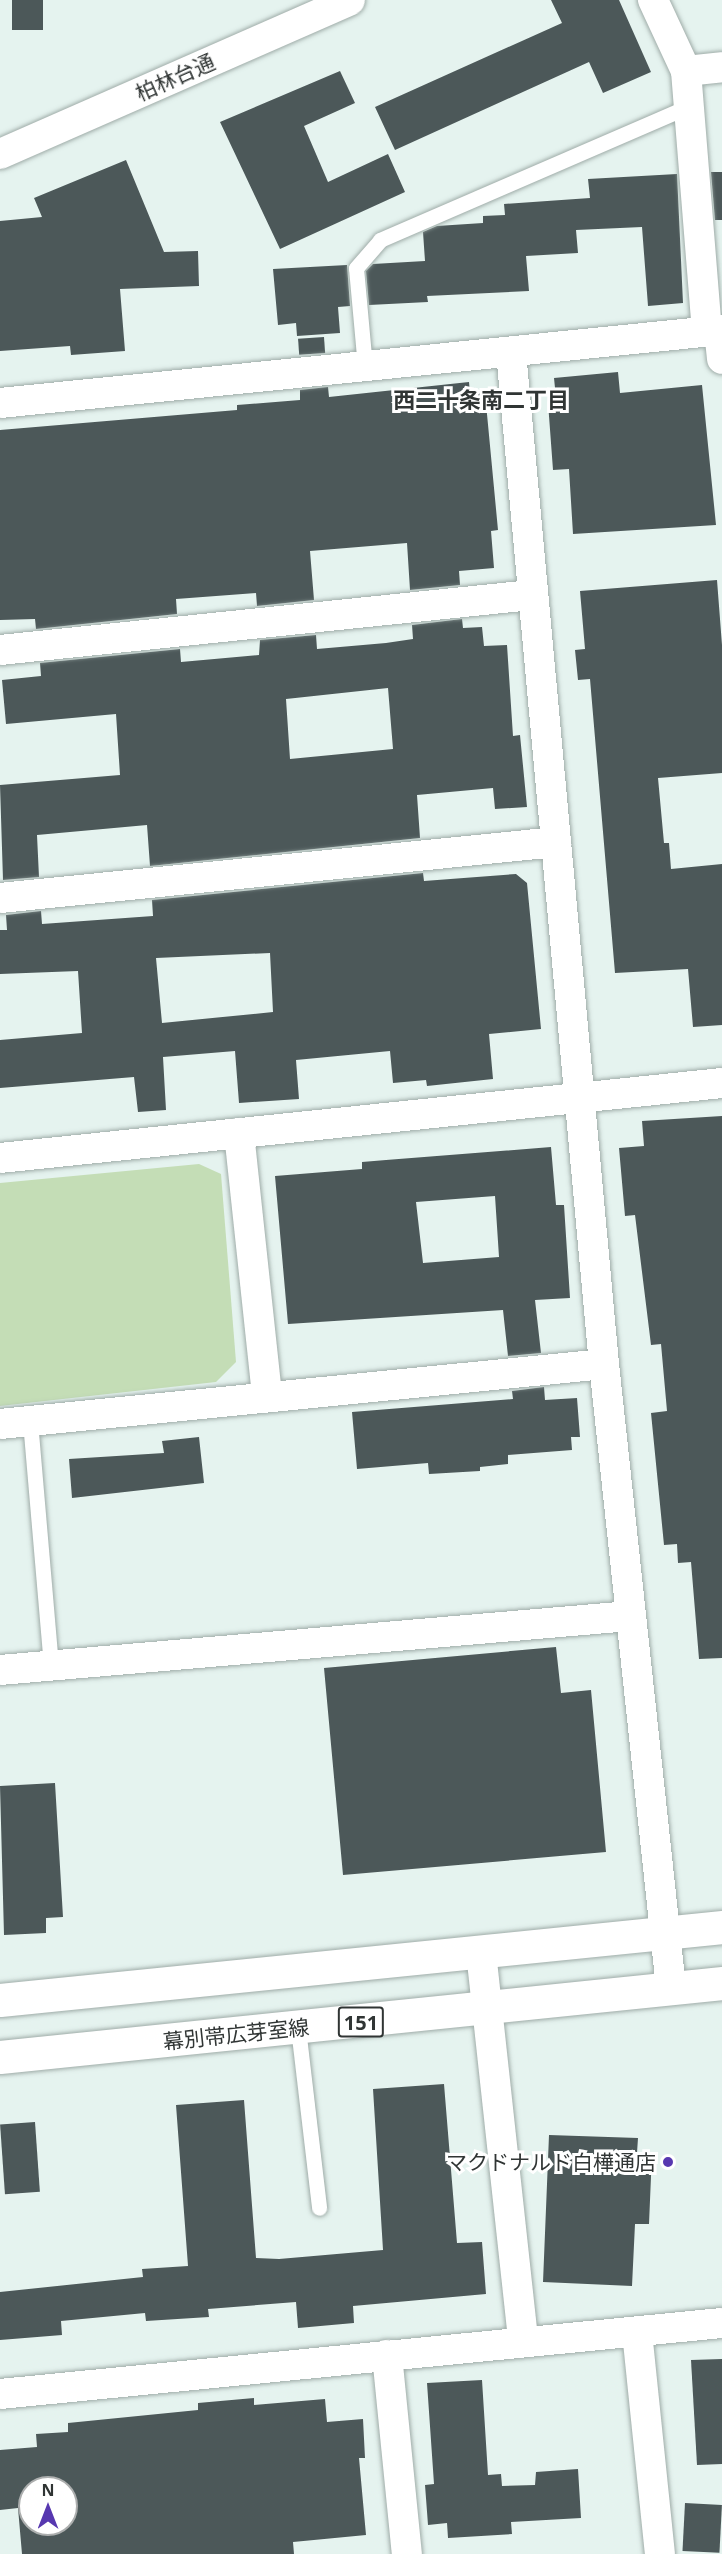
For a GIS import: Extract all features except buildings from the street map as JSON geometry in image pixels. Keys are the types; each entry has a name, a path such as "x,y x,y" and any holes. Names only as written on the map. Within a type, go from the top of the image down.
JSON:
{"main road":[{"path":"0,2000 722,1927"},
{"name":"幕別帯広芽室線","path":"0,2057 487,2010 722,1983"}],"street":[{"name":"柏林台通","path":"0,154 350,0"},
{"path":"0,403 511,352 718,338 688,107 686,70 652,0"},
{"path":"686,70 722,67"},
{"path":"511,352 531,595 581,1097 604,1364 671,1988"},
{"path":"0,650 531,595"},
{"path":"0,898 556,842"},
{"path":"0,1158 722,1083"},
{"path":"239,1133 267,1397"},
{"path":"0,1424 604,1364"},
{"path":"0,1670 630,1616"},
{"path":"481,1952 523,2341"},
{"path":"0,2394 722,2323"},
{"path":"638,2332 660,2554"},
{"path":"387,2355 407,2554"}],"lane":[{"path":"365,367 356,268 380,240 688,107"},
{"path":"30,1421 51,1666"},
{"path":"298,2028 319,2208"}],"green space":[{"path":"199,1164 221,1174 236,1362 216,1382 0,1406 0,1183"}],"place":[{"name":"マクドナルド白樺通店","path":"668,2162"}],"district":[{"name":"西二十条南二丁目","path":"481,400"}]}
